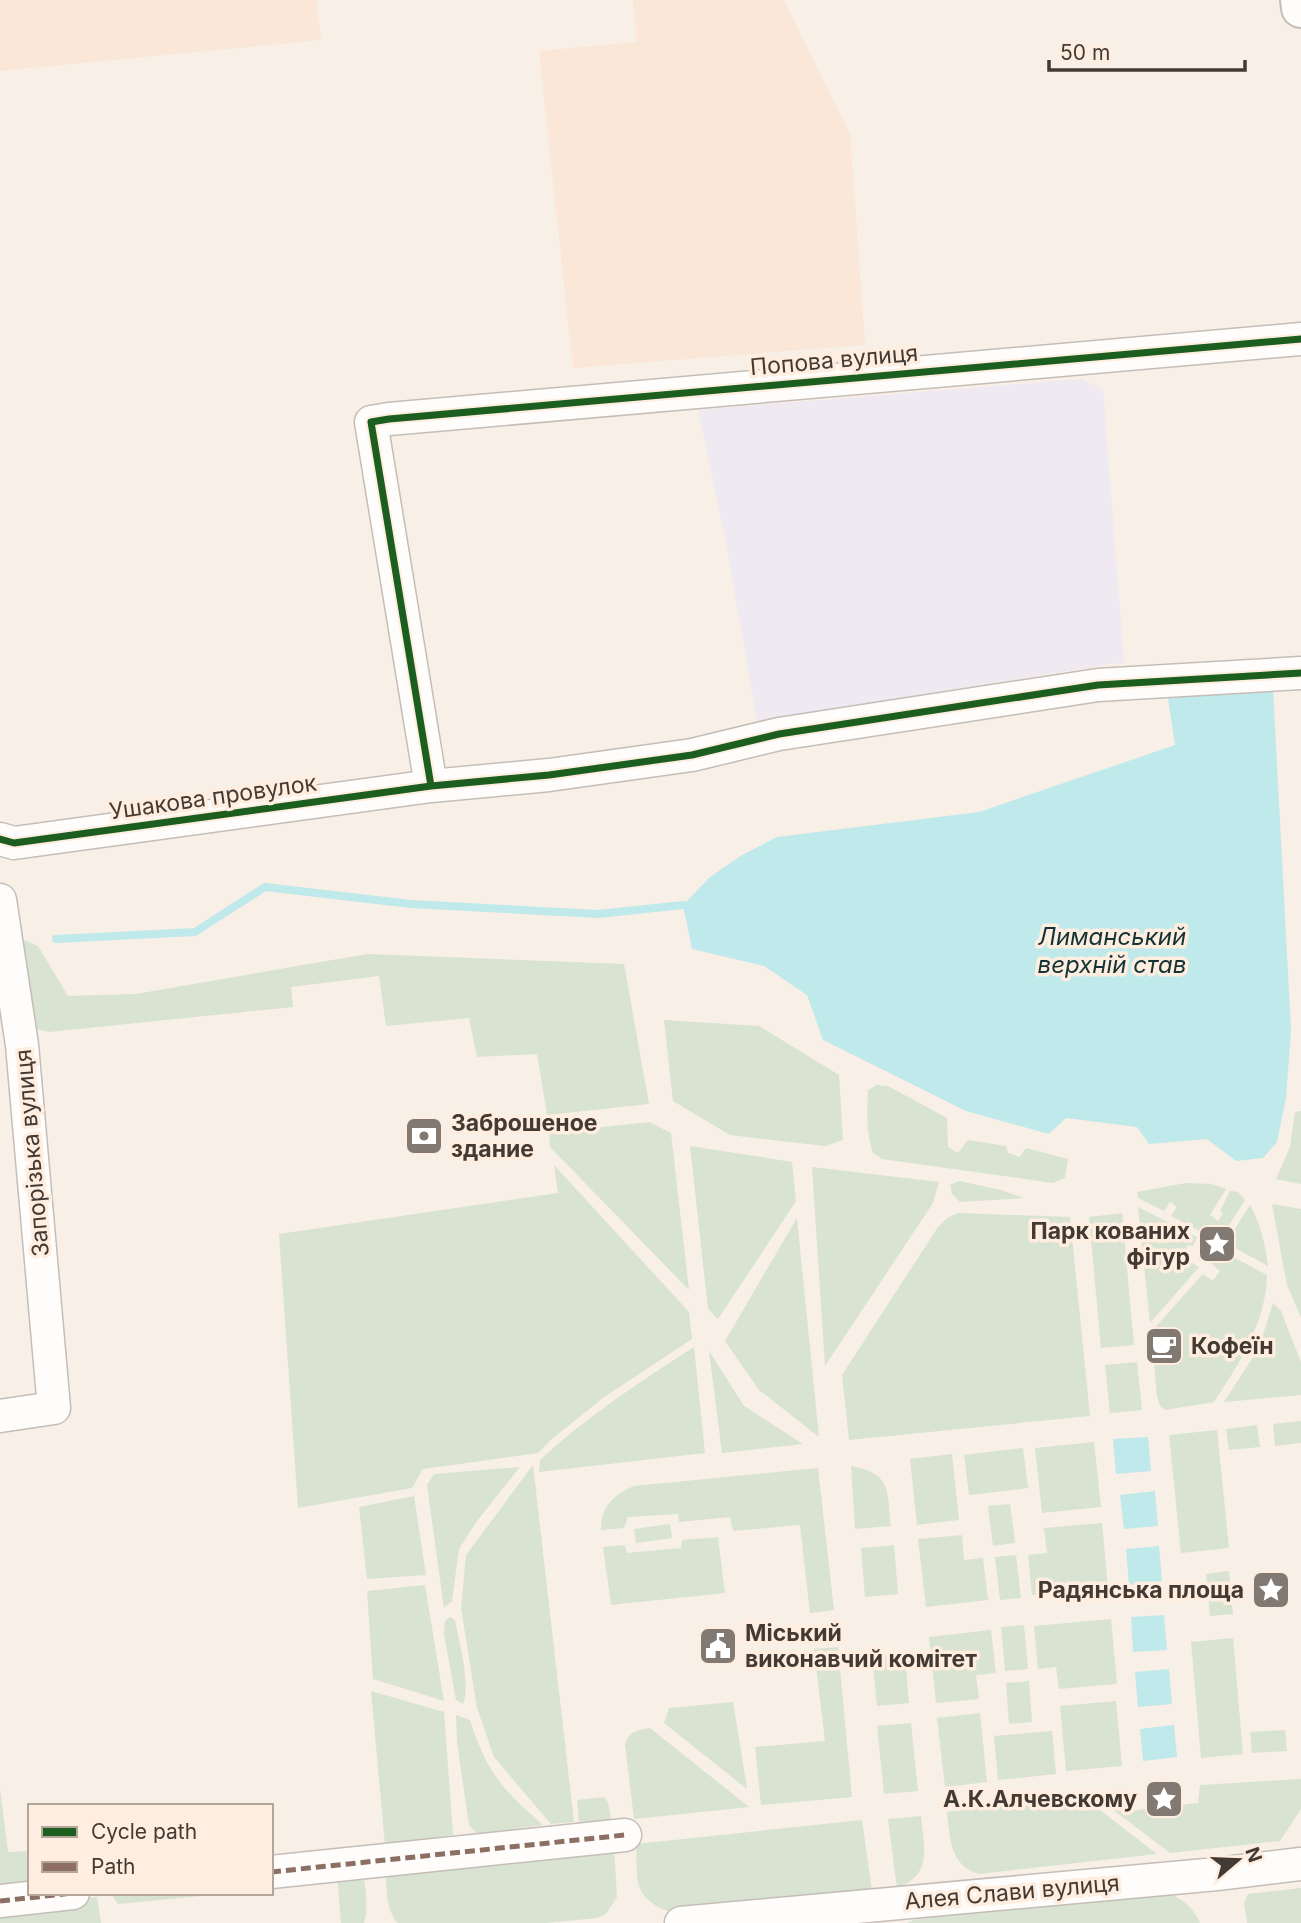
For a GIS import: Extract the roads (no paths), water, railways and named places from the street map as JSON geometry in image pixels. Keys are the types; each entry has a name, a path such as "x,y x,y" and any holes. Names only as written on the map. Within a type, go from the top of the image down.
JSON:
{"street":[{"path":"1300,0 1301,8"},
{"name":"Попова вулиця","path":"431,786 371,422 557,403 1301,340"},
{"name":"Ушакова провулок","path":"0,839 14,843 431,786 549,775 692,755 779,734 1098,685 1301,673"},
{"name":"Запорізька вулиця","path":"0,900 22,1045 54,1408 0,1416"},
{"path":"273,1872 625,1835"},
{"name":"Алея Слави вулиця","path":"681,1923 1301,1864"},
{"path":"0,1901 55,1895"}],"water":[{"name":"Лиманський верхній став","path":"1273,689 1291,1030 1286,1098 1277,1142 1263,1158 1236,1161 1207,1139 1149,1144 1137,1127 1066,1118 1049,1134 966,1111 823,1040 807,995 764,966 692,949 683,905 710,877 742,855 777,837 979,812 1175,745 1168,698"},
{"path":"1148,1437 1151,1471 1116,1474 1113,1439"},
{"path":"1155,1491 1158,1526 1124,1529 1120,1495"},
{"path":"1159,1546 1162,1581 1129,1585 1126,1549"},
{"path":"1164,1615 1167,1650 1133,1652 1131,1617"},
{"path":"1169,1669 1172,1704 1138,1707 1135,1672"},
{"path":"1174,1725 1177,1757 1143,1761 1140,1729"}],"waterway":[{"path":"56,939 195,932 265,887 411,904 598,914 683,905"}],"place":[{"name":"Заброшеное здание","path":"424,1136"},
{"name":"Парк кованих фігур","path":"1217,1244"},
{"name":"Кофеїн","path":"1164,1346"},
{"name":"Радянська площа","path":"1271,1590"},
{"name":"Міський виконавчий комітет","path":"718,1646"},
{"name":"А.К.Алчевскому","path":"1164,1799"}]}
